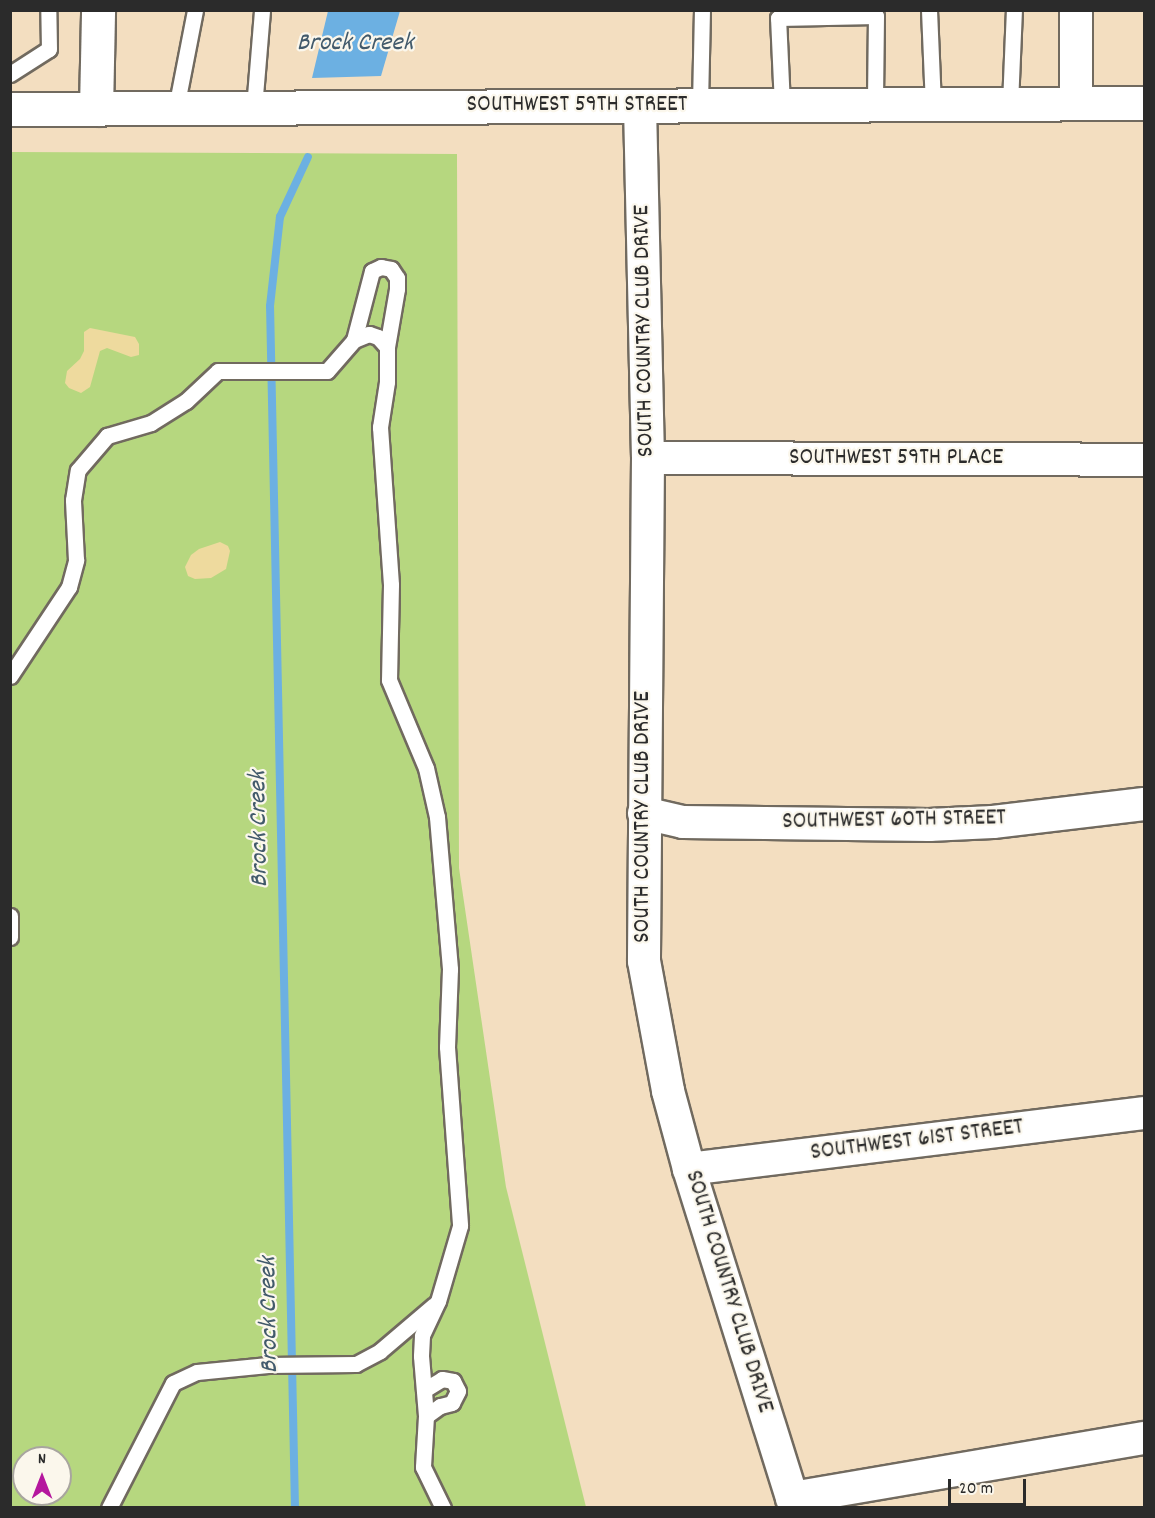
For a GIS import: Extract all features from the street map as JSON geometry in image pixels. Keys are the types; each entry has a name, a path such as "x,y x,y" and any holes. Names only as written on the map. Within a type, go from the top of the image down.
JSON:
{"main road":[{"path":"96,109 98,10"},
{"name":"SOUTHWEST 59TH STREET","path":"11,93 96,109 1144,103"}],"street":[{"path":"1076,10 1076,104"},
{"name":"SOUTH COUNTRY CLUB DRIVE","path":"640,106 648,458 644,961 668,1091 689,1169 794,1503"},
{"name":"SOUTHWEST 59TH PLACE","path":"648,458 1144,460"},
{"name":"SOUTHWEST 60TH STREET","path":"644,813 683,822 929,825 993,822 1144,804"},
{"name":"SOUTHWEST 61ST STREET","path":"689,1169 1144,1113"},
{"path":"794,1503 1144,1438"}],"lane":[{"path":"11,93 49,49 48,10"},
{"path":"176,108 195,10"},
{"path":"254,108 262,10"},
{"path":"700,105 702,10"},
{"path":"929,10 933,104"},
{"path":"1010,104 1014,10"},
{"path":"782,105 778,14 876,16 875,104"},
{"path":"10,676 69,587 76,560 73,500 78,470 107,436 151,423 186,401 218,371 327,371 354,340 372,271 381,267 391,269 396,278 396,289 387,347 387,382 380,427 391,585 389,681 426,768 437,816 450,969 447,1047 460,1226 438,1301 422,1336 426,1416 423,1467 443,1508"},
{"path":"354,340 369,334 378,337 387,347"},
{"path":"10,916 10,937"},
{"path":"109,1508 173,1383 197,1371 268,1365 356,1364 380,1351 438,1301"},
{"path":"424,1390 442,1379 453,1381 458,1391 452,1403 440,1406 426,1416"}],"green space":[{"path":"11,152 457,154 459,868 506,1187 586,1507 11,1507"}],"sand":[{"path":"90,328 135,337 139,344 139,355 131,357 107,348 100,351 90,387 81,393 69,388 65,383 67,371 80,359 84,351 84,332"},
{"path":"220,542 228,546 230,551 226,569 211,578 195,579 188,576 185,567 191,555 199,549"}],"water":[{"name":"Brock Creek","path":"328,11 400,11 381,76 312,78"}],"waterway":[{"name":"Brock Creek","path":"295,1508 270,306 280,217 308,157"}]}
